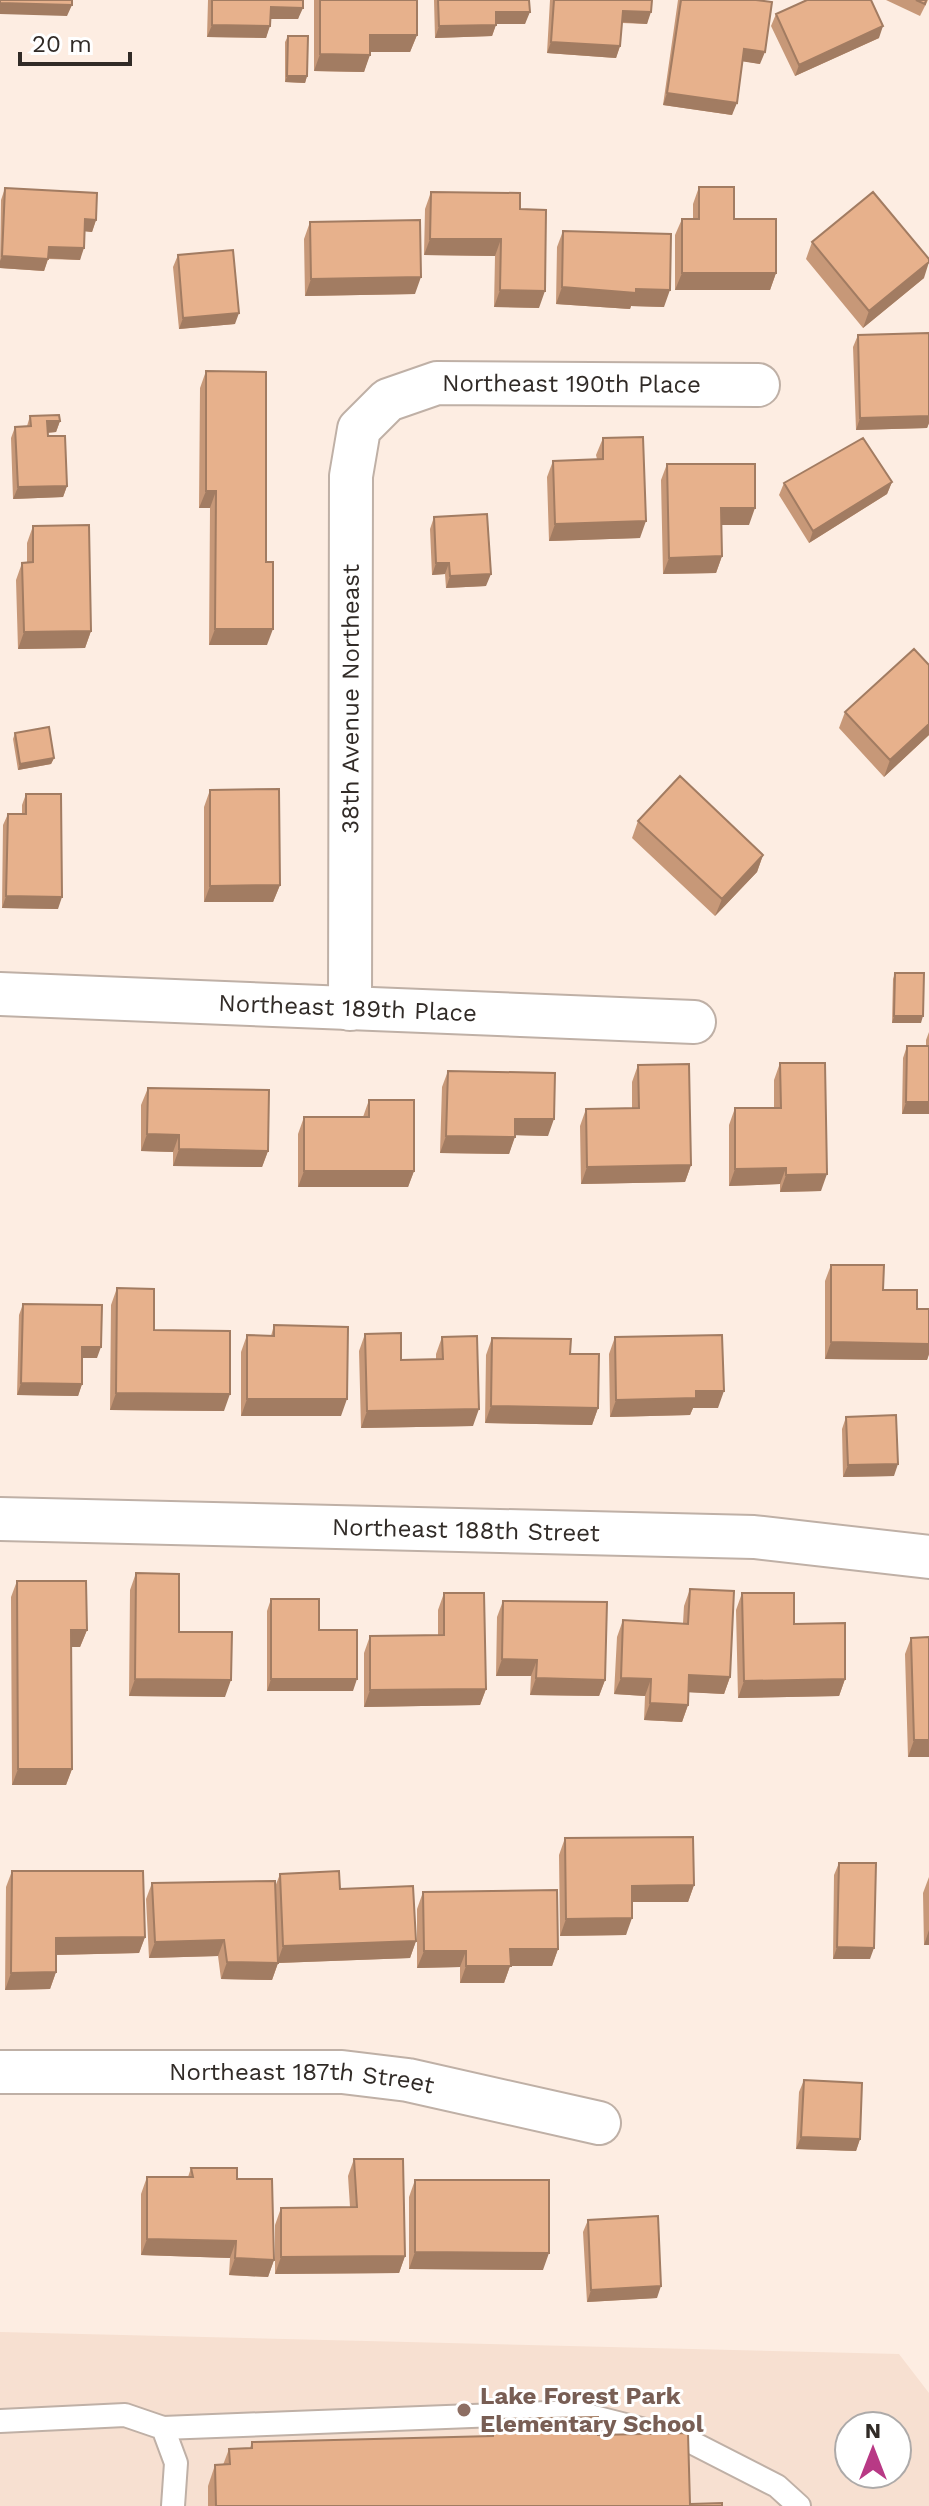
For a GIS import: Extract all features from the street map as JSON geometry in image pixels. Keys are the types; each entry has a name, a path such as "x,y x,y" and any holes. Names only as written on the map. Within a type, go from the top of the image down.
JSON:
{"street":[{"name":"Northeast 190th Place","path":"388,400 437,383 758,385"},
{"name":"38th Avenue Northeast","path":"350,1009 351,476 359,429 388,400"},
{"name":"Northeast 189th Place","path":"0,994 694,1022"},
{"name":"Northeast 188th Street","path":"0,1519 754,1537 929,1557"},
{"name":"Northeast 187th Street","path":"0,2072 342,2072 408,2080 599,2123"}],"lane":[{"path":"0,2421 125,2415 163,2428 574,2412 689,2441 777,2486 799,2506"},
{"path":"163,2428 176,2463 173,2506"}],"shaded area":[{"name":"Lake Forest Park Elementary School","path":"0,2332 899,2354 929,2393 929,2506 0,2506"}],"building":[{"path":"0,0 72,0 72,5 0,3"},
{"path":"212,0 303,0 303,8 271,7 270,26 212,25"},
{"path":"320,0 417,0 417,35 370,35 370,55 320,54"},
{"path":"438,0 529,0 530,12 496,12 496,25 439,26"},
{"path":"554,0 652,0 651,12 623,11 620,46 551,42"},
{"path":"681,0 772,2 765,52 744,49 737,103 667,93"},
{"path":"807,0 871,0 883,26 799,65 776,14"},
{"path":"288,36 308,36 307,76 287,76"},
{"path":"699,187 734,187 734,219 776,219 776,273 682,273 682,219 699,219"},
{"path":"5,188 97,193 96,220 85,219 84,248 49,247 48,259 2,256"},
{"path":"431,192 520,193 520,209 546,210 545,291 500,290 501,239 430,239"},
{"path":"873,192 929,262 869,311 812,242"},
{"path":"420,220 421,277 311,279 310,222"},
{"path":"563,231 671,234 670,290 636,289 636,293 562,287"},
{"path":"233,250 239,313 183,318 178,255"},
{"path":"929,333 929,416 860,418 858,335"},
{"path":"206,371 266,372 266,562 273,562 273,629 215,629 216,491 206,491"},
{"path":"59,415 60,421 47,421 48,436 65,436 67,486 18,487 15,427 31,426 30,416"},
{"path":"643,437 646,521 555,524 553,461 603,459 603,438"},
{"path":"863,438 892,482 813,531 784,483"},
{"path":"667,464 755,464 755,508 721,508 722,556 669,558"},
{"path":"487,514 491,574 450,576 449,563 436,563 434,517"},
{"path":"89,525 91,631 24,632 22,563 33,562 33,526"},
{"path":"914,649 929,665 929,724 890,760 845,712"},
{"path":"49,727 54,758 20,764 15,733"},
{"path":"680,776 763,855 722,899 638,821"},
{"path":"279,789 280,885 210,886 210,790"},
{"path":"26,794 61,794 62,897 6,896 8,814 26,814"},
{"path":"895,973 924,973 923,1016 894,1016"},
{"path":"907,1046 929,1046 929,1102 906,1102"},
{"path":"780,1063 825,1063 827,1174 786,1175 786,1168 735,1169 735,1108 781,1108"},
{"path":"689,1064 691,1165 587,1167 586,1109 639,1108 638,1065"},
{"path":"448,1071 555,1073 554,1119 515,1119 515,1137 446,1136"},
{"path":"148,1088 269,1090 268,1151 179,1149 179,1135 147,1134"},
{"path":"369,1100 414,1100 414,1171 304,1171 304,1117 369,1117"},
{"path":"831,1265 884,1265 883,1290 917,1290 917,1309 929,1309 929,1344 831,1342"},
{"path":"117,1288 154,1289 154,1330 230,1331 230,1394 116,1393"},
{"path":"23,1304 102,1305 101,1347 82,1347 82,1384 21,1383"},
{"path":"274,1325 348,1327 347,1399 247,1399 247,1335 274,1336"},
{"path":"401,1333 401,1360 443,1359 442,1337 477,1336 479,1409 367,1411 365,1334"},
{"path":"722,1335 724,1391 696,1391 696,1398 616,1400 615,1337"},
{"path":"492,1338 571,1339 570,1354 599,1354 598,1408 491,1406"},
{"path":"896,1415 898,1464 848,1465 846,1417"},
{"path":"136,1573 179,1574 179,1632 232,1632 231,1680 135,1679"},
{"path":"17,1581 86,1581 87,1630 71,1630 72,1769 18,1769"},
{"path":"690,1589 734,1591 730,1677 689,1675 688,1705 650,1703 651,1679 621,1678 623,1620 688,1624"},
{"path":"444,1593 484,1593 486,1689 370,1690 370,1636 444,1635"},
{"path":"742,1593 794,1593 794,1624 845,1623 845,1679 744,1681"},
{"path":"271,1599 319,1599 319,1630 357,1630 357,1679 271,1679"},
{"path":"503,1601 607,1602 605,1680 536,1678 537,1660 502,1659"},
{"path":"929,1637 929,1740 914,1740 911,1638"},
{"path":"693,1837 694,1885 632,1886 632,1918 566,1919 565,1838"},
{"path":"839,1863 876,1863 874,1948 837,1947"},
{"path":"12,1871 143,1871 145,1937 56,1938 56,1972 11,1973"},
{"path":"339,1871 340,1889 413,1886 416,1941 283,1946 280,1874"},
{"path":"275,1881 278,1963 227,1962 224,1940 155,1942 152,1883"},
{"path":"557,1890 558,1949 510,1949 511,1966 466,1966 466,1951 424,1951 423,1892"},
{"path":"804,2080 862,2083 860,2139 801,2137"},
{"path":"354,2159 403,2159 405,2256 281,2257 281,2208 357,2207"},
{"path":"191,2168 237,2168 237,2179 272,2179 274,2260 235,2258 236,2241 147,2239 147,2177 193,2177"},
{"path":"415,2180 549,2180 549,2253 415,2252"},
{"path":"658,2216 661,2286 591,2290 588,2220"},
{"path":"598,2417 598,2435 688,2433 690,2504 722,2503 722,2506 216,2506 215,2465 230,2464 229,2449 252,2448 252,2442 493,2436 493,2419"}],"place":[{"name":"Lake Forest Park Elementary School","path":"464,2410"}]}
